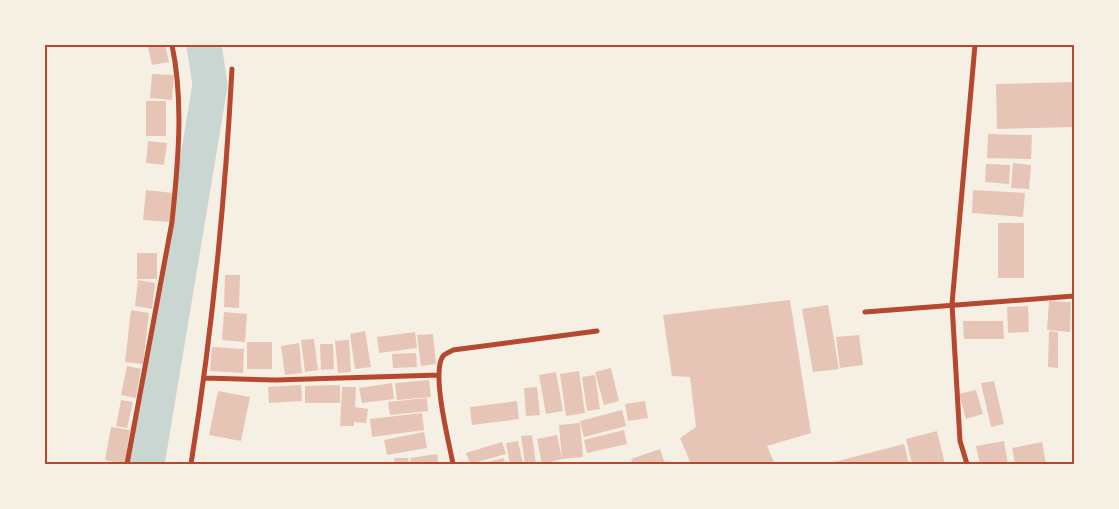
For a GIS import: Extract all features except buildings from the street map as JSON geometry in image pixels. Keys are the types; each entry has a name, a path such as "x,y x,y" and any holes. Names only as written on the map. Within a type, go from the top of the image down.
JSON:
{"street":[{"path":"127,464 172,222 176,184 178,100 176,67 172,45"},
{"path":"967,464 960,441 952,304 975,45"},
{"path":"191,464 205,378 229,132 232,69"},
{"path":"865,312 1074,296"},
{"path":"454,464 440,398 439,375 442,358 453,350 597,331"},
{"path":"205,378 276,380 439,375"}],"waterway":[{"path":"147,464 210,85 204,45"}]}
